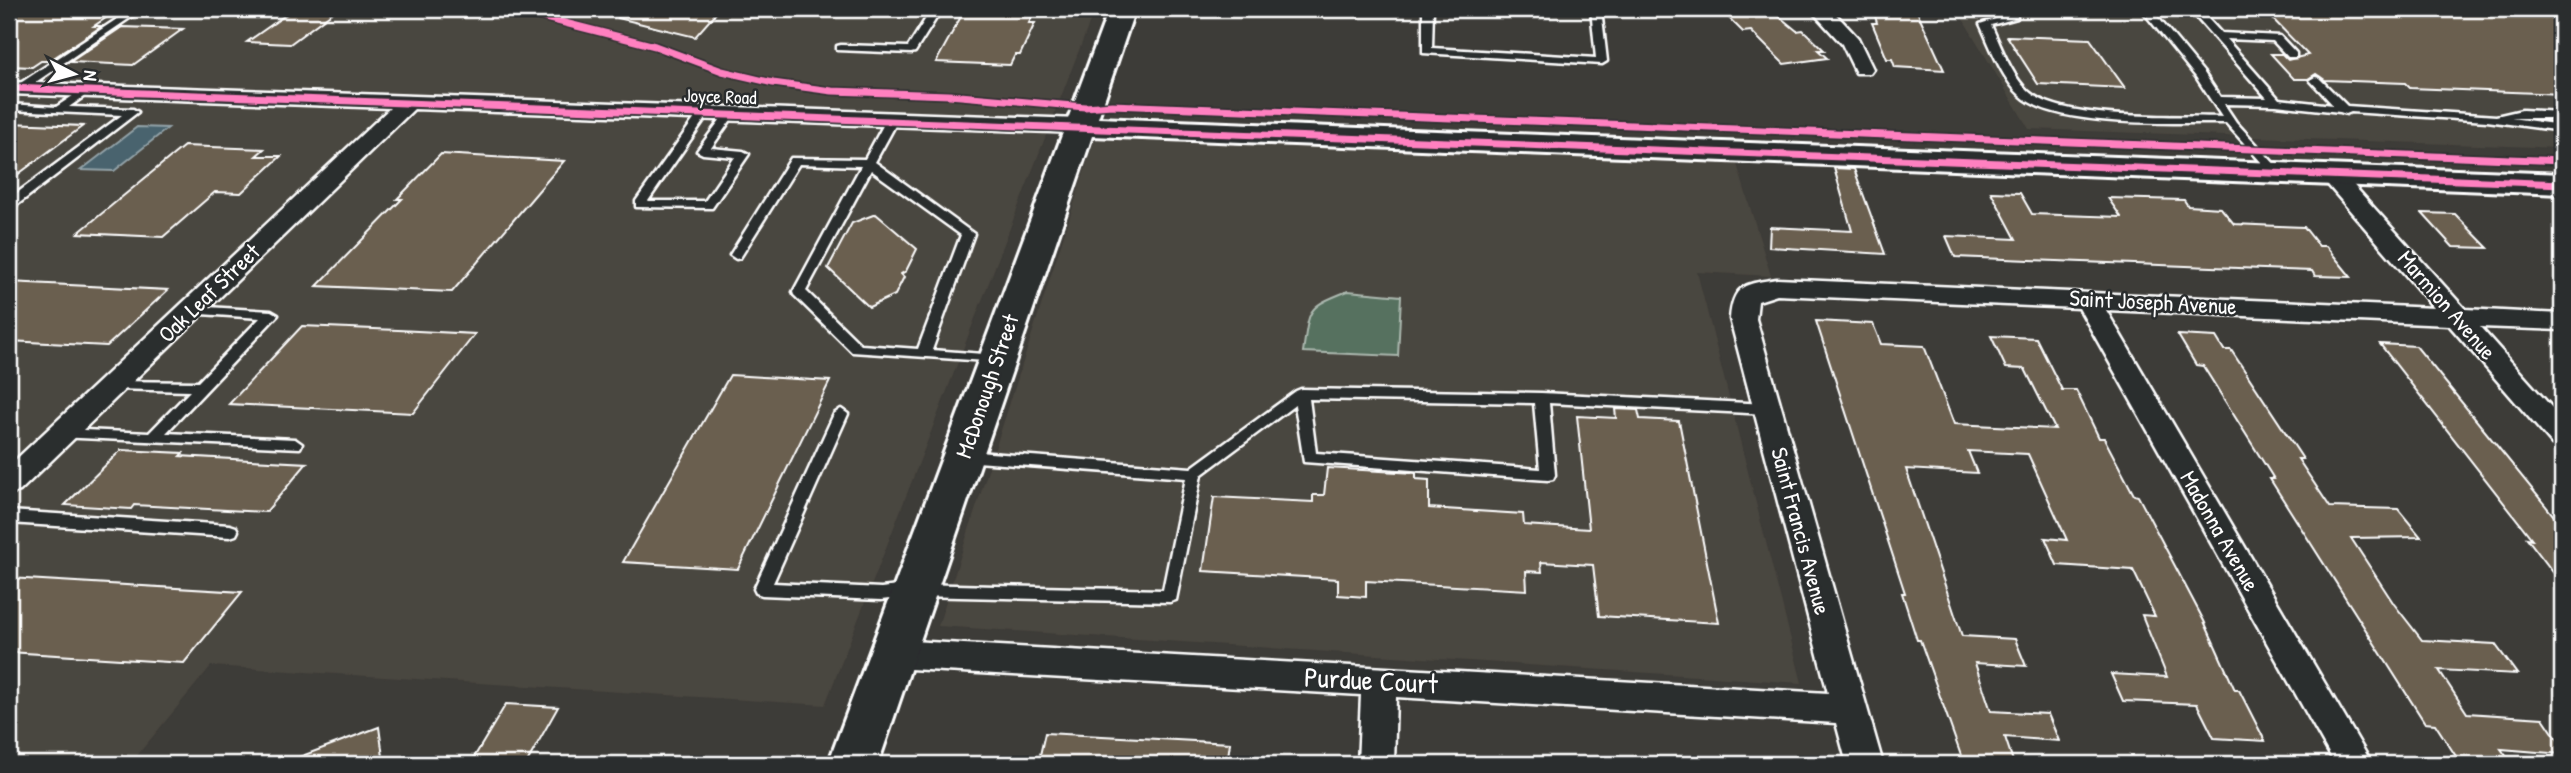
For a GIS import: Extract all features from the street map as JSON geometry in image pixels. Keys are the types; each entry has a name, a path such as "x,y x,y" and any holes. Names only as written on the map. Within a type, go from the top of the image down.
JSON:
{"street":[{"name":"McDonough Street","path":"853,764 1122,9"},
{"path":"1820,9 1851,42 1863,69"},
{"name":"Joyce Road","path":"12,95 85,91 409,102 2562,184"},
{"name":"Oak Leaf Street","path":"9,483 409,102"},
{"name":"Marmion Avenue","path":"2331,174 2562,437"},
{"name":"Saint Joseph Avenue","path":"1745,297 1758,290 1777,287 2562,322"},
{"name":"Saint Francis Avenue","path":"1745,297 1743,319 1865,764"},
{"name":"Madonna Avenue","path":"2087,299 2354,764"},
{"name":"Purdue Court","path":"893,654 1850,709"},
{"path":"1376,764 1379,680"}],"lane":[{"path":"12,95 138,9"},
{"path":"1428,9 1427,51 1602,61 1596,9"},
{"path":"2146,9 2230,120 2275,171"},
{"path":"2194,9 2276,102"},
{"path":"855,11 936,11"},
{"path":"841,48 911,50 936,11"},
{"path":"2014,16 1985,24 2024,94 2050,110 2230,120"},
{"path":"2218,36 2276,38 2292,55"},
{"path":"2315,80 2346,111"},
{"path":"58,110 85,91"},
{"path":"9,205 132,112 58,110 12,95"},
{"path":"2216,100 2276,102 2346,111 2490,118 2537,127 2562,128"},
{"path":"677,150 743,154 708,205 640,204 677,150 704,113"},
{"path":"2490,118 2522,113 2562,115"},
{"path":"703,151 730,114"},
{"path":"892,120 799,292 857,349 996,359"},
{"path":"736,256 795,160 869,163 968,234 924,352"},
{"path":"153,438 271,315 191,310"},
{"path":"113,384 201,387"},
{"path":"1301,394 1309,458 1548,475 1541,398"},
{"path":"962,456 1194,473 1301,394 1541,398 1768,409"},
{"path":"841,414 762,589 881,594 915,590 1170,596 1194,473"},
{"path":"61,434 295,444"},
{"path":"9,517 230,531"}],"shaded area":[{"path":"9,9 1095,9 825,705 211,666 130,764 9,764"},
{"path":"1957,9 2562,9 2562,148 2029,129"},
{"path":"1098,129 1736,161 1771,276 1697,272 1802,683 938,626"}],"green space":[{"path":"1348,291 1401,296 1398,356 1303,352 1312,311"}],"water":[{"path":"137,127 168,128 114,171 81,170"}],"building":[{"path":"9,9 119,9 94,26 102,26 49,61 41,61 32,67 9,66"},
{"path":"294,9 337,9 290,44 247,42"},
{"path":"620,9 717,12 695,37 618,18"},
{"path":"1720,9 1770,9 1797,31 1803,30 1824,50 1818,50 1827,58 1784,64 1751,31 1743,32"},
{"path":"1873,9 1916,9 1944,70 1895,67 1892,59 1887,59 1872,23 1877,23"},
{"path":"2263,9 2562,9 2562,94 2410,88 2405,83 2325,80 2316,74 2308,79 2294,79 2271,54 2282,54 2288,60 2308,55"},
{"path":"964,11 1033,14 1029,23 1035,23 1020,55 1015,55 1010,65 936,62"},
{"path":"122,27 183,29 133,65 70,62"},
{"path":"2007,36 2090,39 2125,88 2038,84"},
{"path":"9,123 83,126 9,181"},
{"path":"184,146 264,149 256,156 281,156 241,193 215,192 163,237 78,233"},
{"path":"441,154 564,161 452,292 317,286 402,199 397,199"},
{"path":"1834,168 1854,169 1885,254 1769,247 1770,227 1852,231"},
{"path":"1991,192 2020,193 2032,214 2121,217 2108,198 2184,200 2188,206 2221,208 2234,224 2304,227 2319,246 2326,246 2351,277 2315,276 2312,271 1955,257 1946,236 2016,239"},
{"path":"2422,213 2455,214 2488,248 2453,247"},
{"path":"876,214 917,249 906,271 901,274 904,277 895,295 869,307 828,268 852,223"},
{"path":"9,282 168,290 107,346 9,341"},
{"path":"1816,321 1873,324 1881,344 1924,346 1954,424 2055,429 2025,369 2006,368 1991,336 2036,338 2062,390 2076,390 2099,438 2104,438 2134,495 2138,496 2204,621 2235,690 2239,690 2265,741 2214,738 2197,704 2123,701 2111,674 2167,677 2142,615 2155,616 2133,570 2057,565 2045,538 2067,540 2028,454 1968,451 1977,473 1906,469 1962,636 2015,639 2026,666 1975,663 1991,711 2048,714 2059,741 2005,737 2014,764 1964,764 1920,640 1917,640 1902,593 1905,593"},
{"path":"302,326 475,334 413,413 229,404"},
{"path":"2178,335 2216,337 2224,350 2231,350 2303,459 2298,459 2330,507 2398,509 2421,537 2351,538 2394,604 2422,640 2495,644 2517,674 2439,670 2467,713 2543,718 2562,746 2562,754 2501,749 2512,764 2461,764 2435,724 2425,723 2270,479 2274,479 2203,366 2196,365"},
{"path":"2380,344 2416,346 2562,526 2562,584 2527,538 2532,539"},
{"path":"730,375 830,381 738,569 623,562"},
{"path":"1615,409 1638,410 1640,419 1679,421 1719,623 1599,616 1593,565 1541,562 1542,572 1526,571 1527,590 1366,581 1366,597 1338,595 1338,579 1203,571 1214,497 1313,502 1313,495 1324,495 1327,468 1416,473 1416,479 1429,480 1429,508 1523,514 1524,525 1589,529 1577,416 1616,418"},
{"path":"121,450 307,463 266,512 134,505 131,509 65,505"},
{"path":"9,578 242,592 184,663 9,652"},
{"path":"506,704 558,707 526,764 470,764"},
{"path":"379,727 384,764 286,762"},
{"path":"1045,733 1230,743 1227,764 1038,764"}],"cycle path":[{"path":"510,9 655,46 722,71 773,83 832,91 949,95 1085,107 1112,105 2562,161"},
{"path":"9,88 2275,171 2562,184"}]}
